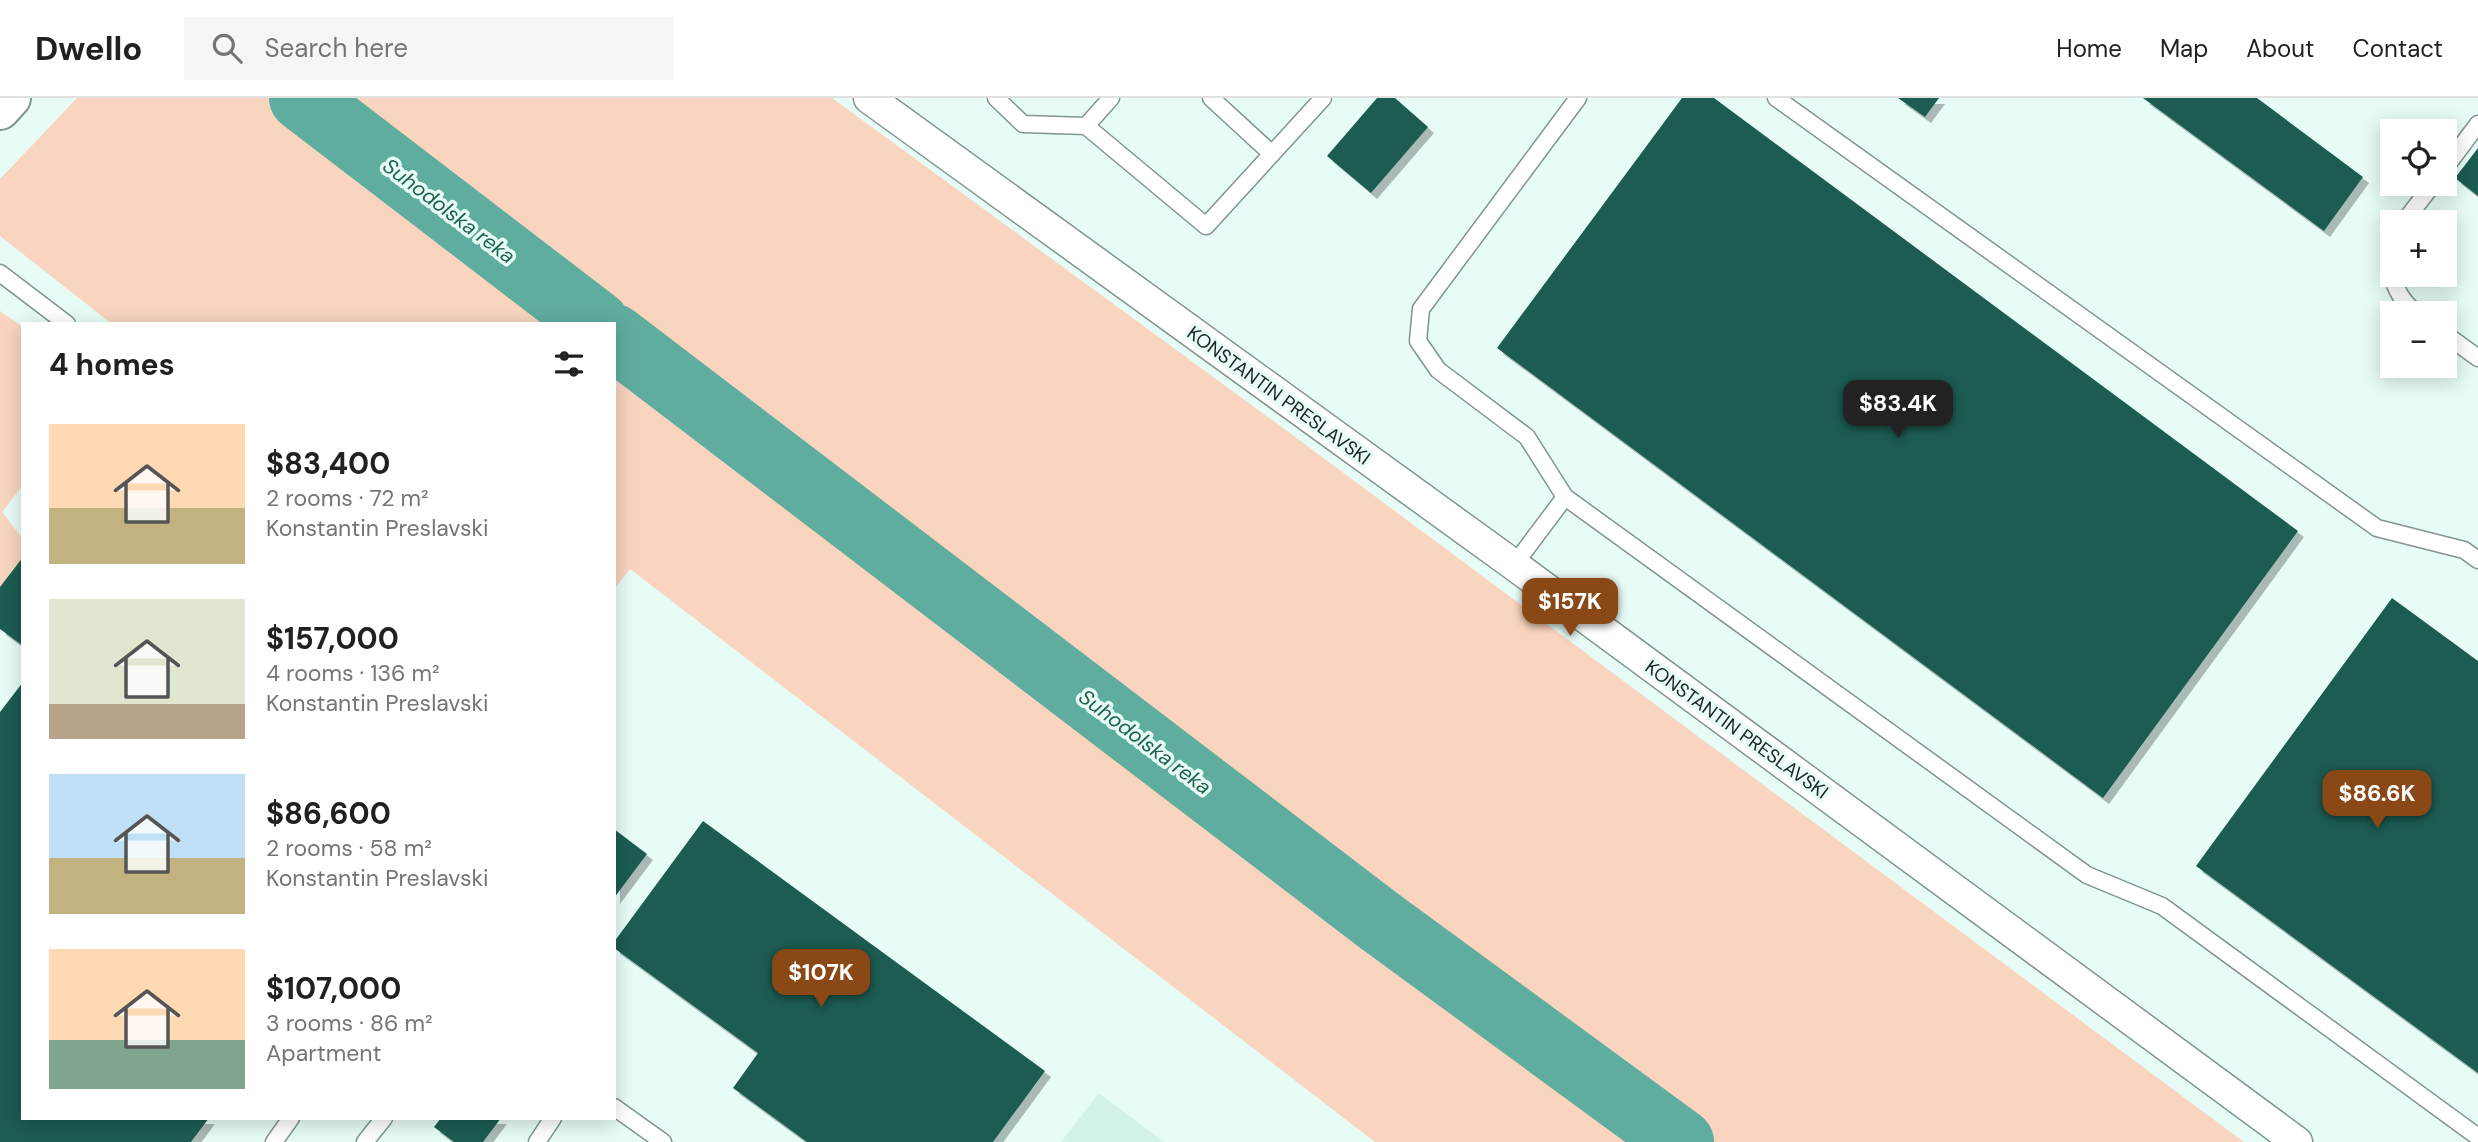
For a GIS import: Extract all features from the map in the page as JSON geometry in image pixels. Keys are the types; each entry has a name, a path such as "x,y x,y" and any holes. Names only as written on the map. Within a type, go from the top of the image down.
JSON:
{"street":[{"path":"0,110 11,98"},
{"name":"KONSTANTIN PRESLAVSKI","path":"869,98 1514,565 2297,1142"}],"lane":[{"path":"996,98 1023,124 1086,126 1206,226 1324,98"},
{"path":"1086,126 1111,98"},
{"path":"1211,98 1272,155"},
{"path":"1578,98 1421,309 1418,341 1438,370 1527,436 1565,497 2087,875 2162,906 2478,1137"},
{"path":"1776,98 2377,528 2464,550 2478,560"},
{"path":"2457,152 2478,124"},
{"path":"2412,210 2424,196"},
{"path":"0,273 64,322"},
{"path":"2457,343 2478,358"},
{"path":"1514,565 1565,497"},
{"path":"616,1108 663,1142"},
{"path":"274,1142 290,1120"},
{"path":"365,1142 382,1120"},
{"path":"537,1142 552,1120"}],"shaded area":[{"path":"77,98 832,98 1283,428 2244,1142 1375,1142 630,569 616,586 616,322 109,322 0,236 0,179"},
{"path":"0,311 21,326 21,488 2,512 21,536 21,560 0,587"},
{"path":"1099,1093 1164,1142 1061,1142"}],"building":[{"path":"1377,98 1395,98 1428,127 1371,193 1327,156"},
{"path":"1682,98 1714,98 2298,531 2103,798 1497,348"},
{"path":"1898,98 1939,98 1925,117"},
{"path":"2143,98 2257,98 2363,177 2324,231"},
{"path":"2478,148 2478,196 2457,180 2457,175"},
{"path":"21,560 21,645 0,629 0,587"},
{"path":"2392,598 2478,661 2478,1073 2196,866"},
{"path":"21,685 21,1120 208,1120 191,1142 0,1142 0,712"},
{"path":"703,821 1045,1071 993,1142 807,1142 733,1088 758,1053 616,949 616,939"},
{"path":"616,831 647,854 616,895"},
{"path":"439,1120 500,1120 483,1142 454,1142 434,1127"}],"waterway":[{"name":"Suhodolska reka","path":"302,98 594,322"},
{"name":"Suhodolska reka","path":"616,339 1378,920 1681,1142"}]}
